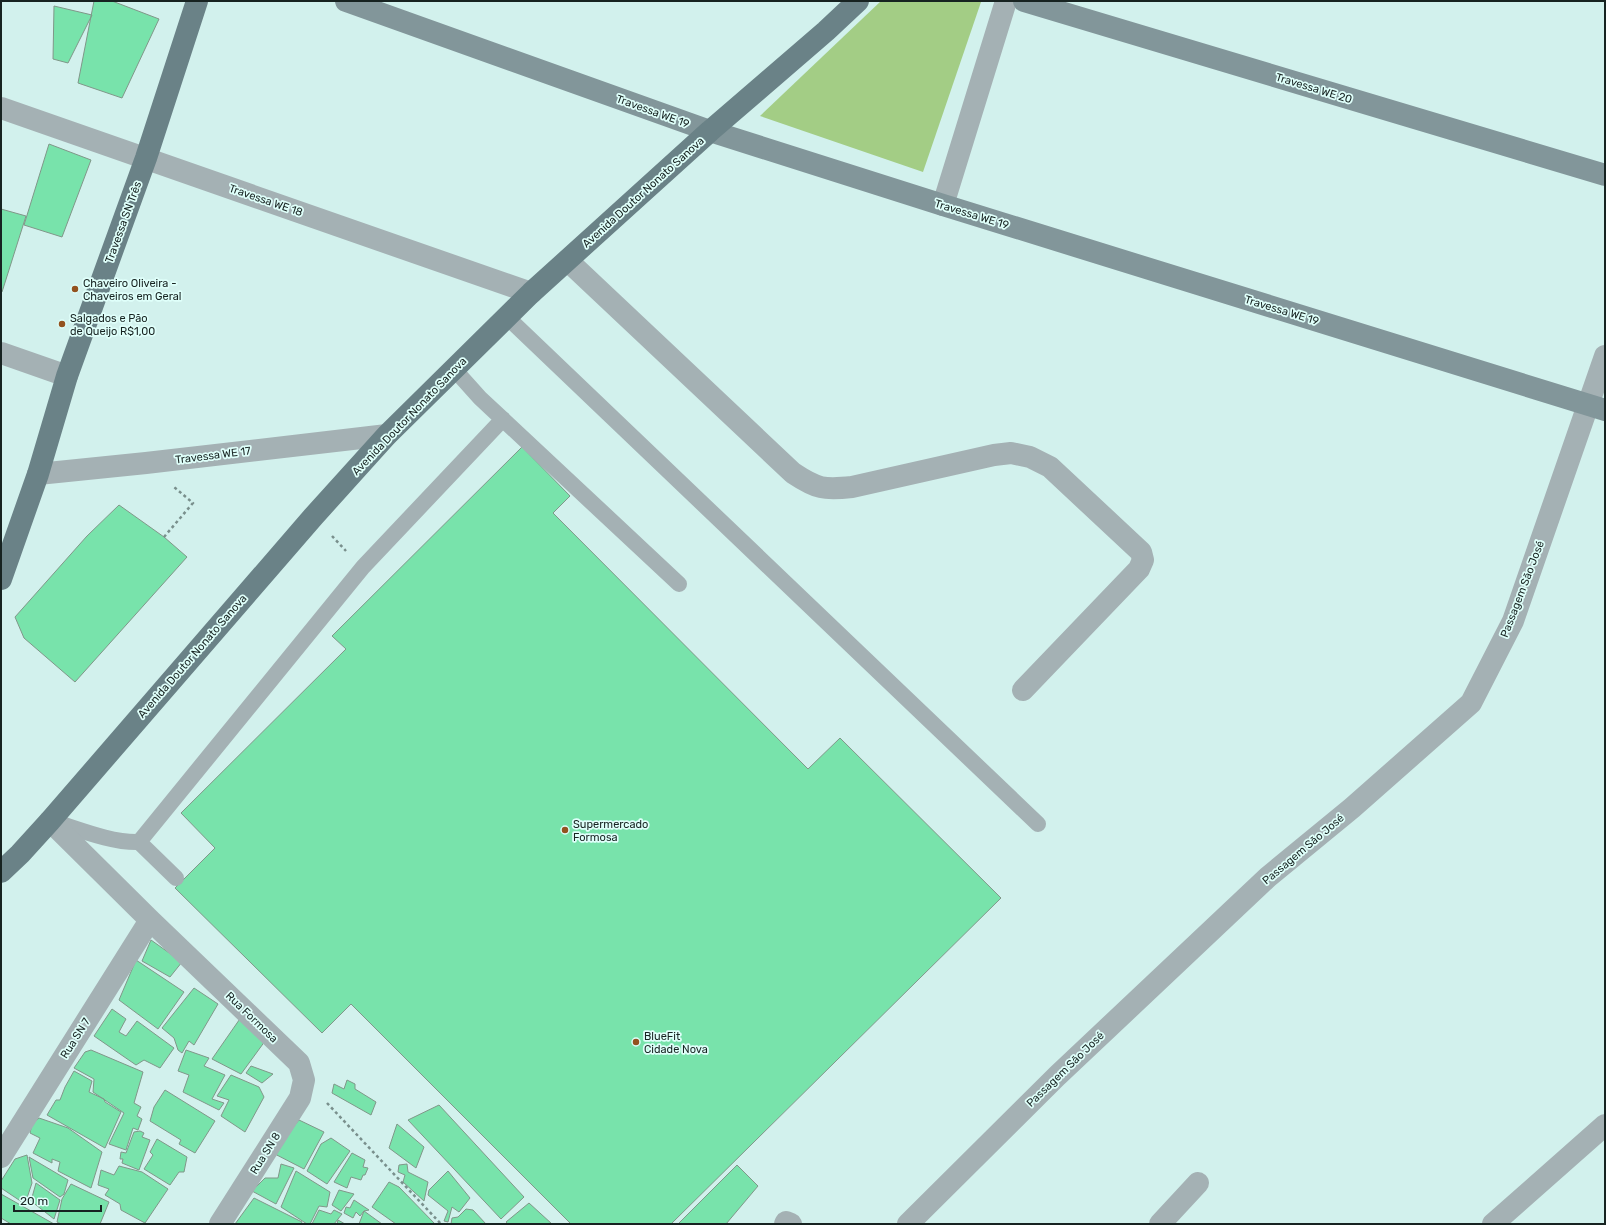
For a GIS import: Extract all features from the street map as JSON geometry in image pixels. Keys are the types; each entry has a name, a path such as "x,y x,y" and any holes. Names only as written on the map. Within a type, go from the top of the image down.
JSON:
{"main road":[{"name":"Travessa SN Três","path":"1,579 38,474 67,376 146,158 197,1"},
{"name":"Travessa WE 19","path":"346,1 710,132 1596,407"},
{"name":"Avenida Doutor Nonato Sanova","path":"1,872 20,854 50,821 313,517 387,435 532,293 858,1"},
{"name":"Travessa WE 20","path":"1024,1 1605,175"}],"street":[{"path":"943,205 1006,1"},
{"name":"Travessa WE 18","path":"1,108 532,293"},
{"path":"568,261 793,473 809,484 830,489 852,487 994,455 1011,453 1030,457 1050,467 1141,552 1144,560 1139,569 1023,690"},
{"path":"1,353 67,376"},
{"name":"Passagem São José","path":"908,1224 1057,1076 1268,878 1352,808 1471,703 1513,621 1596,407 1605,356"},
{"name":"Travessa WE 17","path":"38,474 146,464 387,435"},
{"name":"Rua Formosa","path":"50,821 150,920 299,1062 304,1080"},
{"name":"Rua SN 7","path":"1,1157 150,920"},
{"name":"Rua SN 8","path":"220,1224 300,1098 304,1080"},
{"path":"1493,1224 1605,1125"},
{"path":"1160,1224 1198,1183"}],"lane":[{"path":"507,317 1038,824"},
{"path":"454,369 480,398 679,584"},
{"path":"50,821 108,838 130,843 139,842 363,567 503,419"},
{"path":"139,842 176,878"}],"path":[{"path":"146,464 193,503 164,537"},
{"path":"304,1080 441,1224"}],"green space":[{"path":"881,1 981,2 923,172 760,116"}],"building":[{"path":"94,1 112,1 159,19 122,98 78,83"},
{"path":"54,6 92,15 68,63 53,59"},
{"path":"49,144 91,160 62,237 24,225"},
{"path":"1,209 26,216 2,292 1,291"},
{"name":"Supermercado Formosa","path":"522,447 570,496 553,513 808,769 840,738 1001,898 671,1224 571,1224 351,1004 322,1033 175,888 215,848 181,813 346,649 332,636"},
{"path":"119,505 164,537 187,557 75,682 24,638 15,617 87,536"},
{"path":"151,940 182,962 170,977 142,961"},
{"path":"136,960 184,992 158,1029 119,1000"},
{"path":"194,988 218,1004 194,1045 189,1041 182,1053 178,1050 174,1038 162,1028"},
{"path":"112,1009 126,1019 119,1032 126,1036 137,1021 174,1048 160,1068 144,1060 136,1065 94,1036"},
{"path":"244,1013 268,1037 241,1074 212,1059"},
{"path":"91,1050 143,1072 134,1103 141,1107 137,1116 142,1119 138,1130 133,1128 126,1150 109,1144 124,1113 93,1092 94,1079 74,1068 85,1052"},
{"path":"186,1050 209,1058 204,1066 225,1075 212,1099 224,1103 219,1110 183,1092 189,1075 178,1071"},
{"path":"251,1066 273,1074 262,1083 246,1073"},
{"path":"74,1071 92,1081 89,1092 104,1099 105,1102 121,1112 105,1148 47,1115 56,1100 60,1100"},
{"path":"231,1075 259,1087 264,1097 245,1132 221,1116 229,1100 217,1096"},
{"path":"347,1080 355,1084 355,1089 376,1102 371,1115 332,1093 334,1084 344,1089"},
{"path":"165,1090 215,1121 195,1153 179,1144 181,1140 150,1121 154,1107"},
{"path":"439,1105 524,1197 501,1219 408,1120"},
{"path":"39,1118 68,1128 102,1152 91,1188 58,1171 60,1162 52,1159 52,1163 33,1153 40,1138 30,1133 32,1124"},
{"path":"299,1120 324,1132 304,1169 271,1152"},
{"path":"397,1124 424,1147 416,1168 389,1148"},
{"path":"140,1131 144,1133 142,1137 150,1140 139,1170 122,1163 123,1159 120,1159 121,1152 126,1153 134,1132"},
{"path":"331,1138 350,1151 327,1184 307,1171 321,1144"},
{"path":"157,1139 187,1157 184,1172 179,1172 170,1185 144,1169 153,1155 150,1152"},
{"path":"352,1153 365,1160 363,1167 368,1168 361,1180 351,1177 347,1188 334,1182"},
{"path":"27,1155 32,1183 25,1204 1,1188 1,1181 15,1159"},
{"path":"29,1157 68,1180 64,1194 60,1197 33,1178"},
{"path":"281,1164 294,1168 276,1204 252,1191 265,1178 278,1178"},
{"path":"407,1164 408,1172 428,1182 424,1201 403,1182 405,1175 398,1172 399,1165"},
{"path":"737,1165 758,1186 726,1224 678,1224"},
{"path":"119,1166 142,1172 168,1189 145,1223 121,1210 120,1204 105,1195 109,1189 98,1185 101,1170 114,1175"},
{"path":"296,1171 330,1192 327,1207 319,1206 310,1224 307,1224 281,1207"},
{"path":"448,1171 470,1198 459,1212 452,1207 448,1222 444,1221 448,1211 428,1195 429,1190"},
{"path":"389,1182 399,1187 435,1224 396,1224 372,1207"},
{"path":"36,1183 60,1200 54,1219 31,1201"},
{"path":"71,1184 109,1202 100,1224 61,1224 57,1222 62,1199"},
{"path":"339,1190 354,1194 341,1211 332,1205"},
{"path":"1,1194 54,1224 11,1224 1,1218"},
{"path":"254,1198 302,1222 301,1224 235,1224"},
{"path":"354,1200 369,1210 364,1211 360,1216 356,1212 353,1218 344,1213 346,1207 350,1208"},
{"path":"529,1203 552,1224 508,1224 506,1222"},
{"path":"466,1209 473,1210 486,1224 451,1224 452,1218 458,1217"},
{"path":"319,1210 331,1214 334,1210 342,1214 334,1224 312,1224"},
{"path":"364,1211 382,1224 359,1224"},
{"path":"338,1220 345,1224 337,1224"}],"place":[{"name":"Chaveiro Oliveira - Chaveiros em Geral","path":"75,289"},
{"name":"Salgados e Pão de Queijo R$1,00","path":"62,324"},
{"name":"Supermercado Formosa","path":"565,830"},
{"name":"BlueFit Cidade Nova","path":"636,1042"}]}
